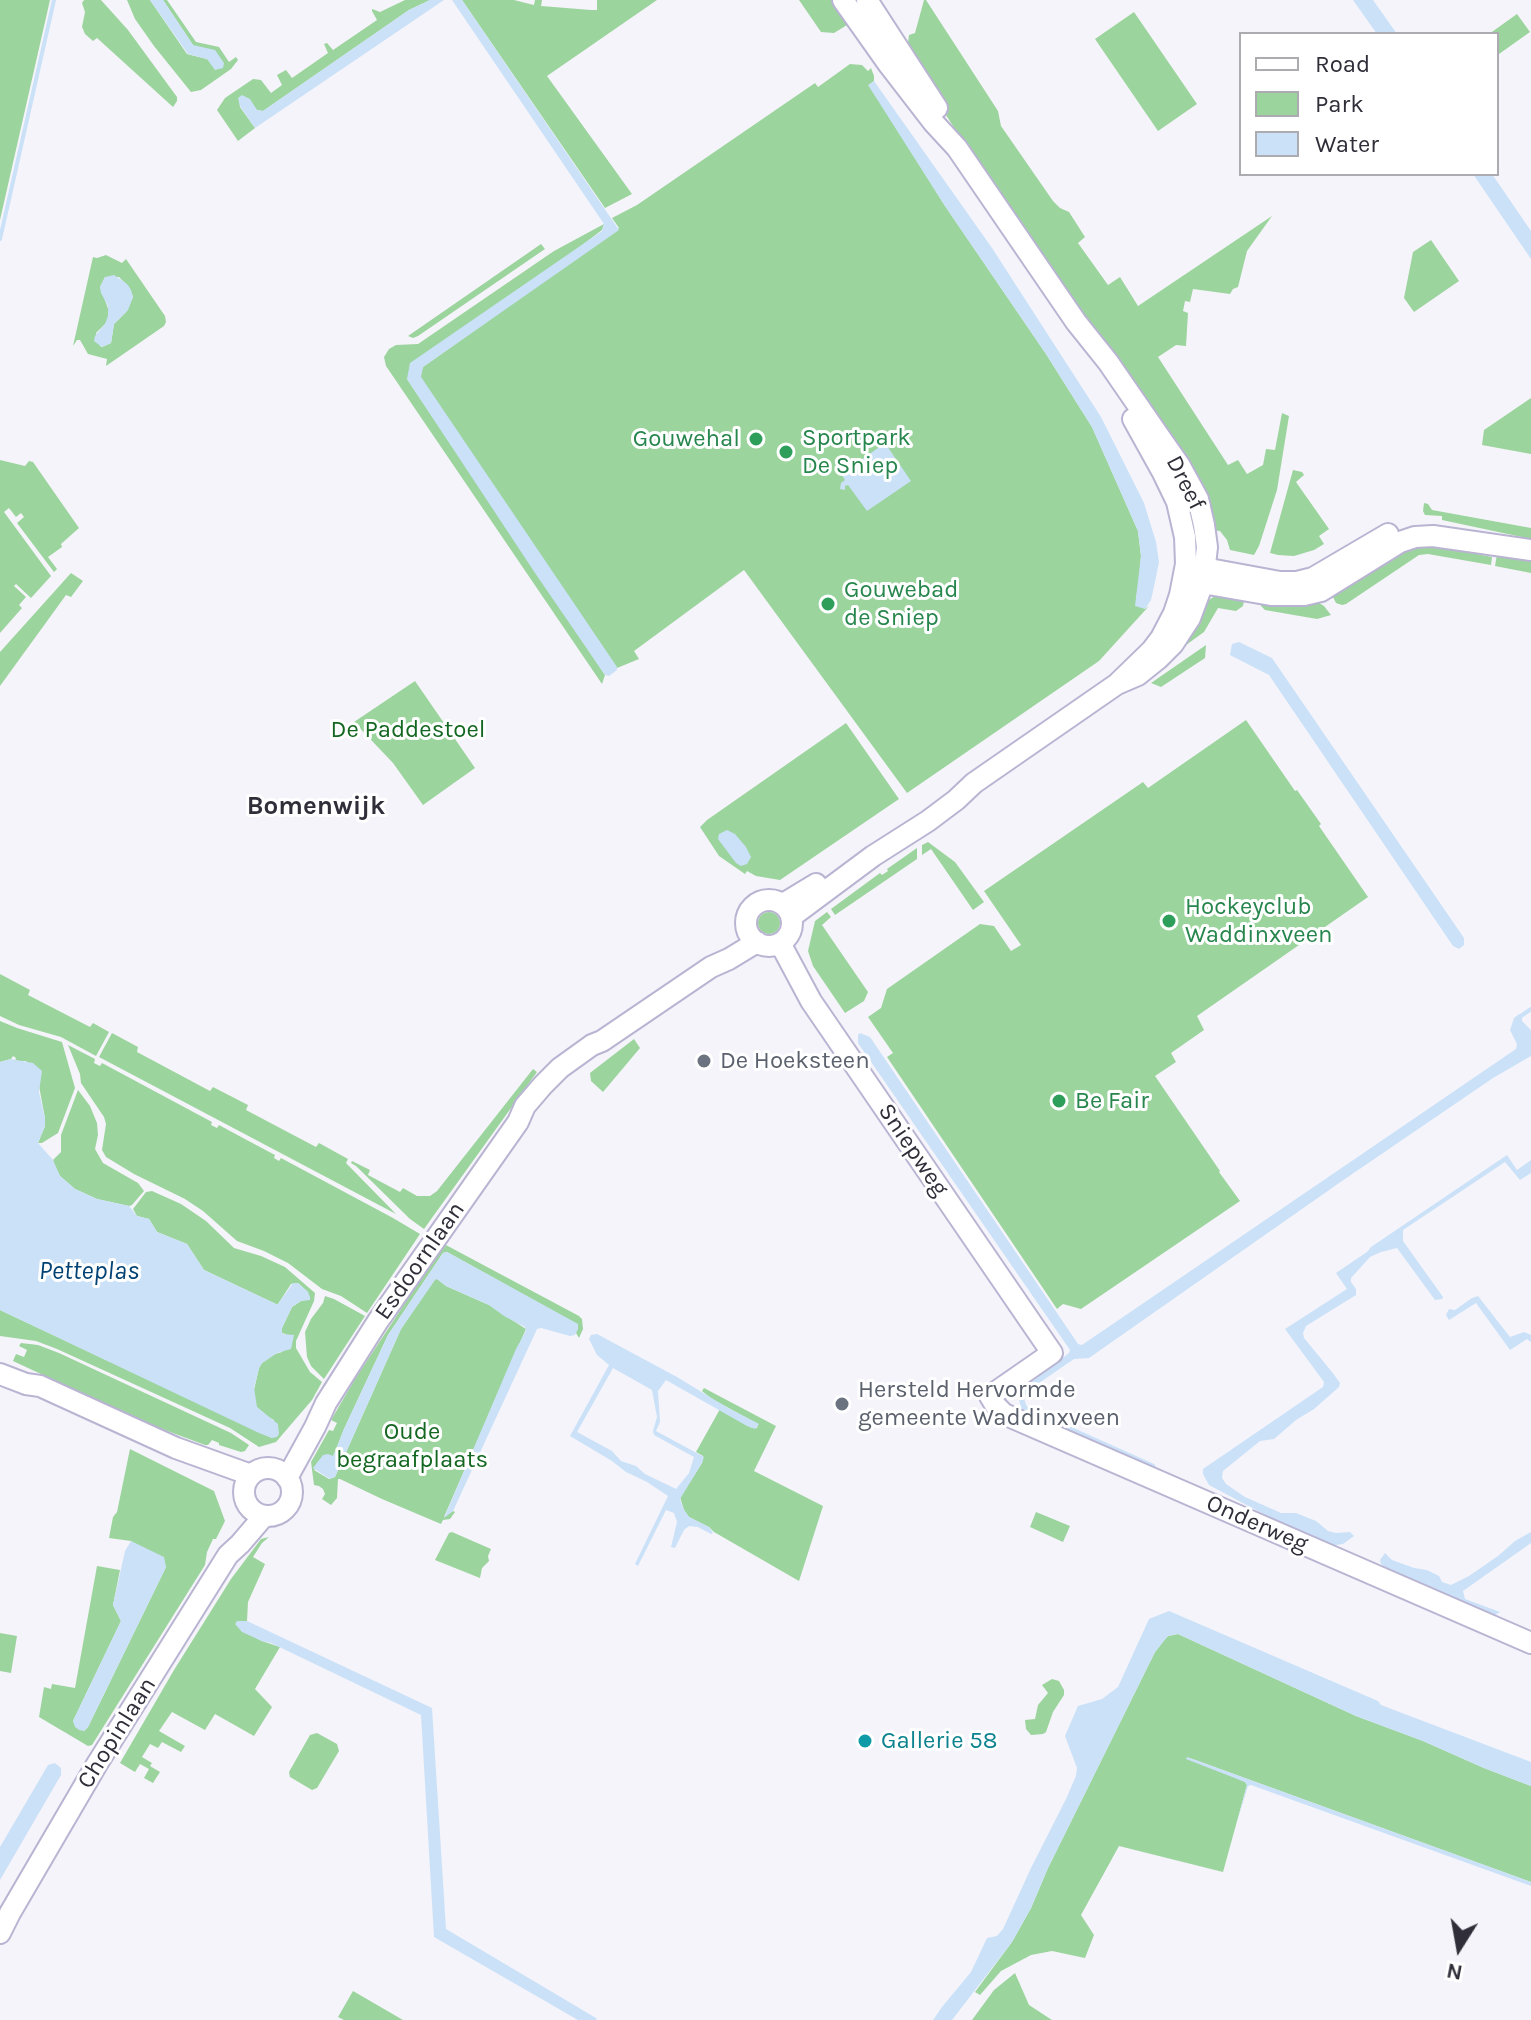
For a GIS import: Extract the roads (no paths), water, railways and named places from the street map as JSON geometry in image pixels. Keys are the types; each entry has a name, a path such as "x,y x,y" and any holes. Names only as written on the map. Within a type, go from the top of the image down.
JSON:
{"main road":[{"name":"Dreef","path":"787,911 928,821 974,783 1117,684 1138,675 1173,644 1190,618 1194,574 1177,502 1076,322 957,148 898,77 843,0"},
{"name":"Dreef","path":"867,0 941,114 957,148"},
{"path":"1194,574 1297,582 1313,578 1394,531 1412,524 1439,524 1531,544"},
{"path":"1194,574 1271,595 1304,595 1321,591 1400,542 1415,537 1433,536 1531,550"},
{"path":"768,900 787,911 790,932 780,943 768,946 752,936 747,916 754,905 768,900"},
{"name":"Esdoornlaan","path":"252,1496 278,1513 288,1504 292,1493 280,1473 403,1284 518,1122 525,1106 552,1076 576,1056 711,967 720,955 752,936"},
{"name":"Sniepweg","path":"780,943 811,1001 1052,1353 990,1396"},
{"path":"0,1363 40,1386 176,1448 252,1496 261,1469 280,1473"},
{"path":"0,1374 40,1386"},
{"name":"Onderweg","path":"990,1396 1004,1414 1531,1643"},
{"name":"Chopinlaan","path":"0,1933 97,1764 228,1555 232,1538 252,1496"}],"water":[{"path":"150,0 163,0 193,45 215,50 224,63 223,68 215,70 207,59 188,54"},
{"path":"430,0 444,0 255,128 240,106 238,98 242,95 250,99 257,110 263,111 409,10"},
{"path":"452,0 462,0 619,230 423,367 421,377 617,667 609,676 605,675 535,573 407,379 410,363 602,231 604,224"},
{"path":"1353,0 1373,0 1396,32 1376,32"},
{"path":"874,81 992,248 1101,417 1144,503 1156,542 1159,562 1151,600 1145,609 1135,606 1141,556 1138,531 1092,427 868,85"},
{"path":"1474,176 1493,176 1531,231 1531,259"},
{"path":"114,275 127,284 133,297 128,310 114,324 111,343 102,347 94,341 108,316 108,306 100,287 105,277"},
{"path":"885,443 911,481 867,511 848,485 845,490 840,489 845,480 841,474"},
{"path":"1239,642 1272,658 1464,938 1464,945 1459,949 1453,946 1269,675 1230,655 1232,644"},
{"path":"727,830 746,847 751,857 747,864 741,866 736,863 718,839 719,834"},
{"path":"1519,1014 1531,1030 1531,1056 1493,1078 1342,1181 1089,1358 1074,1359 1026,1392 1024,1398 1029,1408 1156,1467 1145,1465 1021,1408 1019,1399 1022,1389 1070,1350 858,1043 860,1033 870,1037 1078,1344 1082,1345 1516,1049 1517,1044 1510,1030"},
{"name":"Petteplas","path":"11,1059 33,1063 42,1071 39,1092 45,1126 38,1143 53,1160 60,1176 75,1189 97,1199 129,1206 137,1216 149,1219 157,1232 187,1244 204,1270 276,1304 293,1283 298,1283 308,1292 310,1300 292,1307 282,1328 282,1334 294,1335 291,1349 277,1353 262,1363 254,1388 257,1407 278,1424 277,1437 259,1433 0,1310 0,1062"},
{"path":"1507,1155 1517,1170 1531,1160 1531,1173 1520,1180 1505,1162 1403,1230 1403,1241 1442,1299 1435,1300 1397,1248 1370,1257 1351,1278 1356,1295 1306,1326 1303,1333 1340,1383 1339,1387 1274,1439 1260,1441 1223,1471 1222,1478 1226,1484 1245,1497 1281,1513 1296,1513 1316,1521 1328,1531 1350,1532 1354,1536 1343,1544 1326,1544 1209,1485 1203,1469 1323,1387 1324,1382 1285,1329 1347,1289 1336,1273"},
{"path":"447,1252 578,1324 578,1329 575,1335 570,1336 537,1329 453,1511 444,1518 526,1331 525,1327 489,1305 437,1279 401,1329 335,1477 330,1479 313,1468 323,1455 333,1456 388,1335 443,1253"},
{"path":"1478,1296 1510,1337 1524,1332 1531,1335 1531,1342 1527,1339 1510,1350 1476,1303 1449,1320 1446,1315 1449,1309 1455,1310"},
{"path":"597,1334 759,1424 755,1429 747,1426 666,1380 658,1391 660,1422 656,1431 704,1457 680,1499 689,1517 709,1527 713,1533 689,1526 675,1548 671,1547 677,1522 674,1513 666,1510 638,1566 635,1564 668,1496 570,1436 609,1365 597,1355 589,1339","holes":["613,1368 652,1390 657,1417 654,1435 694,1457 689,1473 676,1489 621,1461 612,1451 577,1432"]},
{"path":"1531,1532 1531,1543 1463,1591 1465,1599 1500,1612 1495,1615 1388,1569 1380,1560 1385,1553 1392,1560 1427,1570 1451,1585 1469,1576"},
{"path":"131,1541 164,1557 166,1567 88,1727 84,1731 79,1730 73,1721 121,1621 113,1605 125,1551"},
{"path":"1169,1611 1378,1701 1381,1705 1531,1762 1531,1786 1356,1716 1178,1634 1168,1636 1155,1652 1012,1942 952,2020 933,2020 971,1972 987,1938 997,1936 1003,1929 1066,1799 1077,1768 1065,1736 1078,1706 1102,1699 1118,1687 1149,1619"},
{"path":"237,1621 247,1621 432,1708 446,1929 597,2020 578,2020 434,1937 421,1715 242,1632 235,1624"},
{"path":"1187,1757 1531,1882 1531,1886 1251,1785 1248,1786 1237,1822 1247,1785 1245,1782"},
{"path":"55,1763 61,1768 61,1775 0,1880 0,1847 48,1765"}],"waterway":[{"path":"0,239 54,0"},
{"path":"1521,1016 1531,1009"}],"place":[{"name":"Gouwehal","path":"756,439"},
{"name":"Sportpark De Sniep","path":"786,452"},
{"name":"Gouwebad de Sniep","path":"828,604"},
{"name":"Hockeyclub Waddinxveen","path":"1169,921"},
{"name":"De Hoeksteen","path":"704,1061"},
{"name":"Be Fair","path":"1059,1101"},
{"name":"Hersteld Hervormde gemeente Waddinxveen","path":"842,1404"},
{"name":"Gallerie 58","path":"865,1741"}],"district":[{"name":"Bomenwijk","path":"316,807"}],"park label":[{"name":"De Paddestoel","path":"408,730"},
{"name":"Oude begraafplaats","path":"412,1446"}]}
